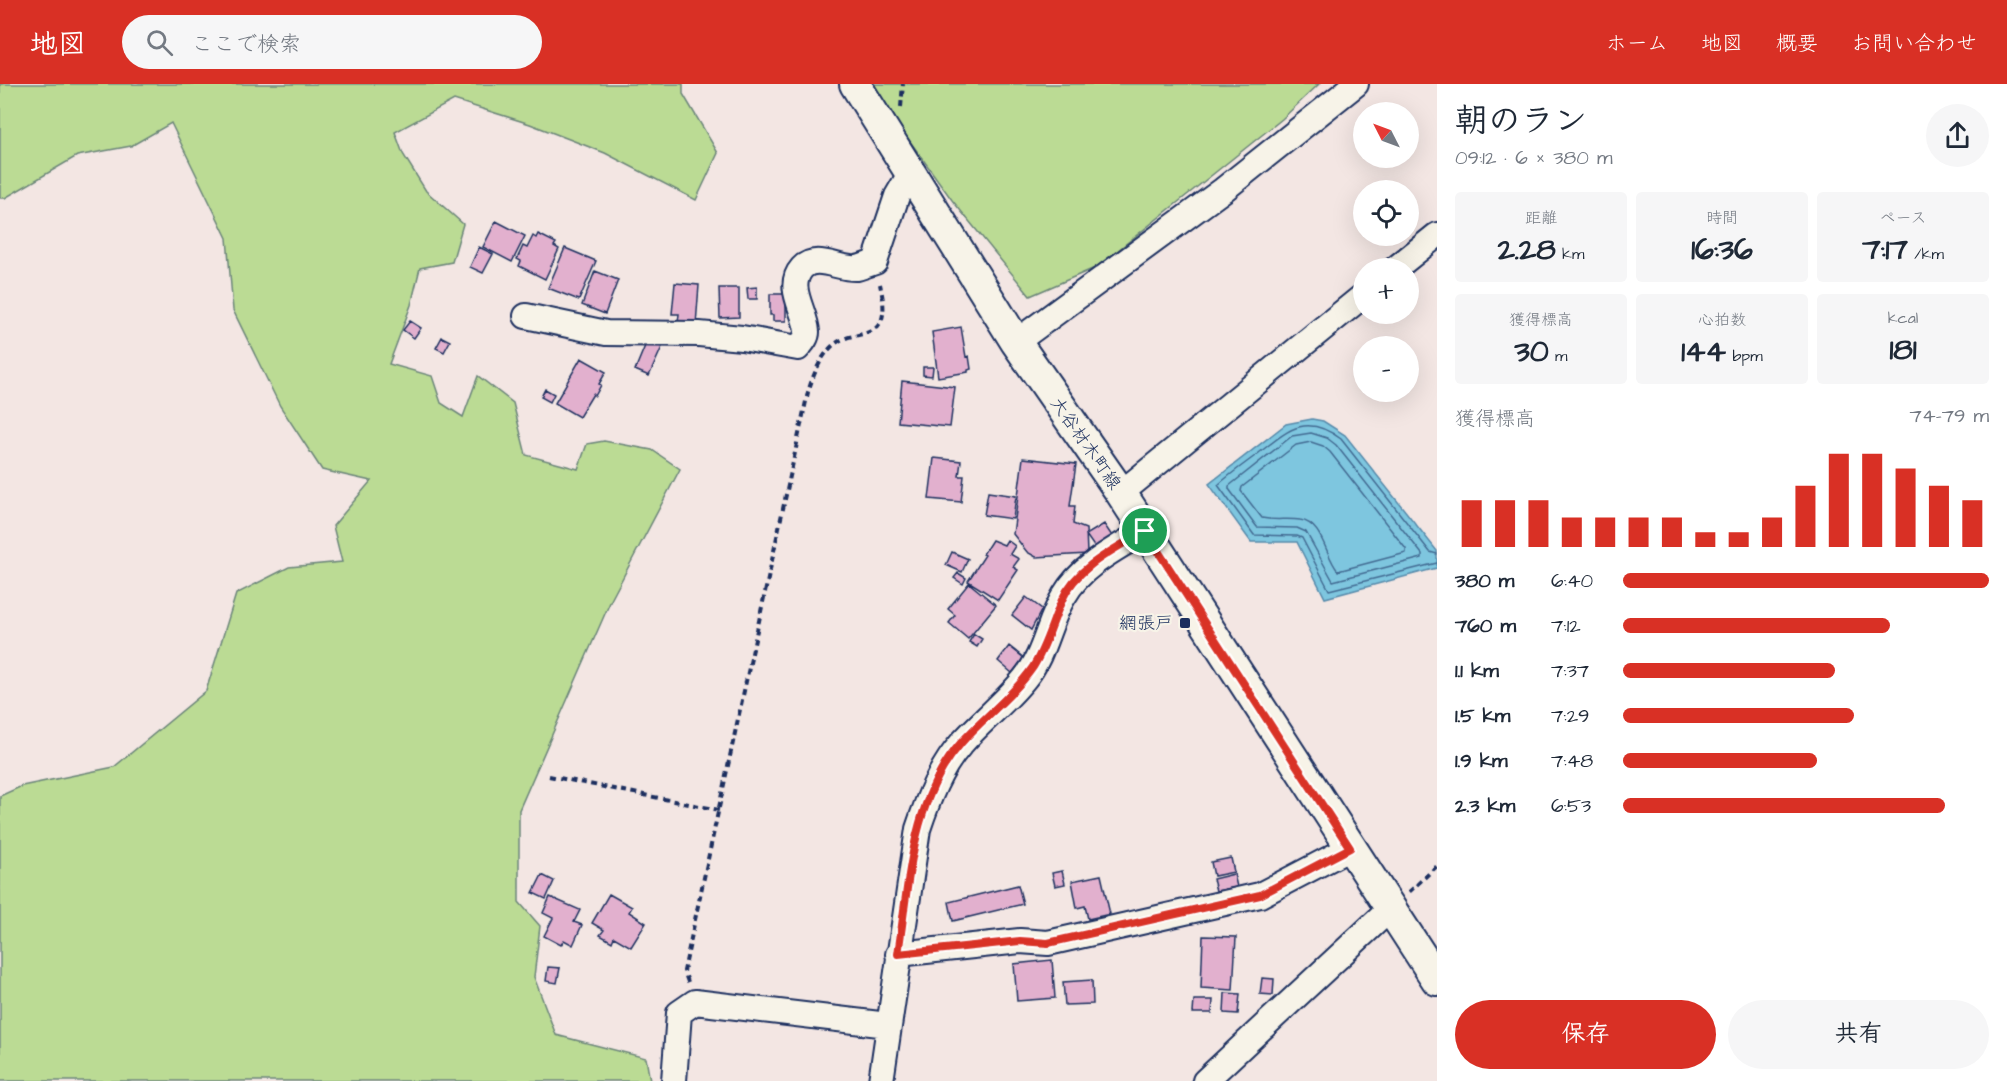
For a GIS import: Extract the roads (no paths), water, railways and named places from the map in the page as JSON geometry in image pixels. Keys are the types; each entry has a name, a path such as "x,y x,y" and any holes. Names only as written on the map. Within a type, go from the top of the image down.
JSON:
{"main road":[{"name":"大谷材木町線","path":"855,84 1016,342 1120,493 1437,980"}],"street":[{"path":"1016,342 1223,190 1356,84"},
{"path":"526,316 606,333 699,334 742,338 798,348 804,342 807,333 795,287 797,276 804,266 817,261 856,268 875,262 897,196 911,172"},
{"path":"1408,258 1437,235"},
{"path":"1120,493 1353,304"},
{"path":"881,1081 918,829 927,804 948,761 961,744 1025,678 1036,661 1063,597 1073,582 1087,568 1145,531"},
{"path":"898,954 1020,941 1048,943 1260,895 1350,848"},
{"path":"1205,1081 1390,909"},
{"path":"674,1081 679,1012 695,1002 888,1025"}],"water":[{"path":"1312,419 1323,421 1345,435 1437,551 1437,568 1325,598 1297,542 1251,542 1209,484 1286,424"}],"place":[{"name":"網張戸","path":"1185,623"}]}
